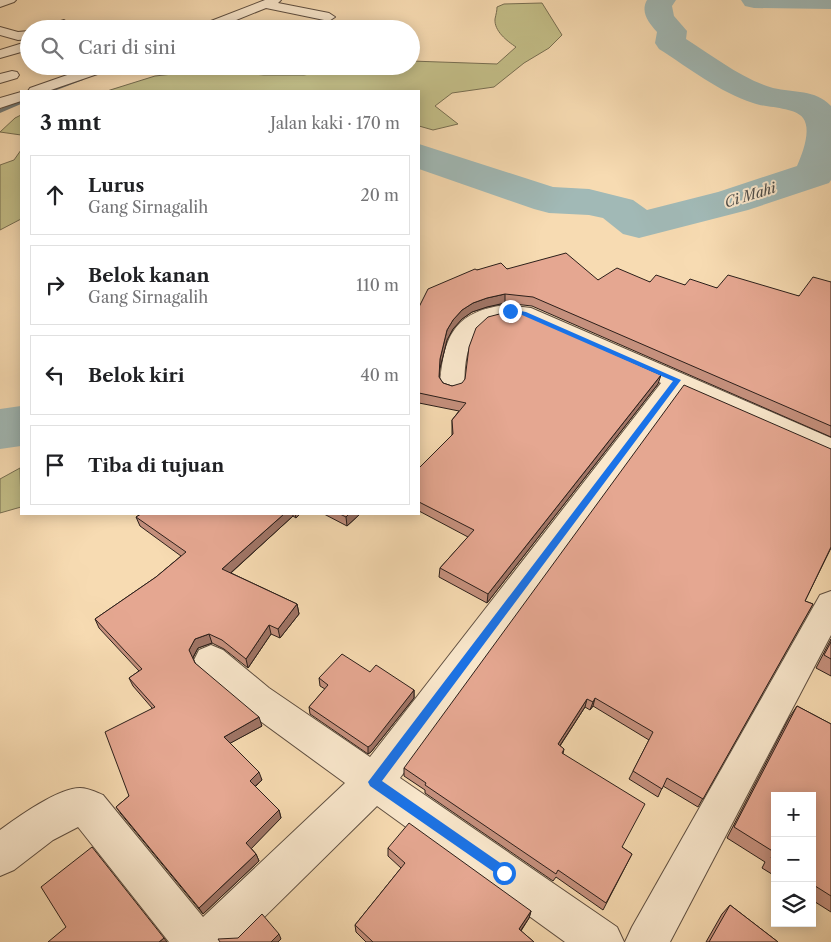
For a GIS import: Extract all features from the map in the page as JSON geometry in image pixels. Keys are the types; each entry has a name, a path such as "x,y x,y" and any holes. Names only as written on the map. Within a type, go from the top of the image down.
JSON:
{"street":[{"path":"0,3 10,0"},
{"path":"225,20 270,2 329,17"},
{"path":"0,19 16,23 2,32"},
{"path":"2,32 20,37"},
{"path":"0,54 20,44"},
{"path":"38,90 81,75"},
{"path":"0,103 20,96"},
{"path":"452,385 453,368 459,346 469,326 476,319 497,311 523,313 831,449"},
{"path":"208,942 374,782 677,380"},
{"path":"647,942 831,604"},
{"path":"211,660 257,699 602,942"},
{"path":"0,856 47,821 72,809 81,807 89,809 196,942"}],"shaded area":[{"path":"542,3 562,35 549,48 524,63 494,87 452,93 435,106 458,124 433,130 420,126 420,90 110,90 164,75 420,75 420,61 497,64 516,47 505,39 495,23 497,7 504,4"},
{"path":"20,116 20,135 0,132"},
{"path":"20,151 20,220 0,230 0,165 14,160"},
{"path":"20,468 20,507 0,513 0,479"}],"building":[{"path":"566,253 598,280 617,268 650,282 656,275 685,285 690,279 717,288 728,275 799,296 813,277 831,282 831,426 533,297 505,294 473,303 462,310 447,330 440,359 439,377 443,383 452,386 462,383 465,379 469,347 476,328 488,317 507,312 520,312 661,375 488,594 440,568 474,530 420,503 420,467 453,434 452,420 466,403 420,393 420,305 428,289 475,269 501,263 507,269"},
{"path":"684,385 831,449 831,547 805,601 813,604 703,799 667,778 662,789 633,771 653,732 595,698 593,702 587,699 558,744 564,749 562,753 645,804 622,847 632,854 606,903 558,870 556,874 425,785 426,783 404,768"},
{"path":"139,515 283,515 222,569 297,604 278,629 269,625 246,659 222,640 209,634 195,639 189,650 195,663 259,717 224,737 259,772 250,781 279,810 246,843 256,854 199,908 116,807 129,796 105,732 155,707 129,678 142,669 95,619 156,577 186,552 136,517"},
{"path":"831,642 831,659 824,655"},
{"path":"342,654 370,672 376,665 414,690 368,747 309,707 328,685 319,678"},
{"path":"797,706 831,724 831,896 816,887 816,792 771,792 771,850 734,827"},
{"path":"409,823 531,911 519,929 534,942 373,942 355,925 405,863 388,848"},
{"path":"92,847 164,938 159,942 48,942 66,927 41,887"},
{"path":"730,905 778,942 709,942"},
{"path":"262,914 279,934 271,942 220,942 218,939 238,938"}],"waterway":[{"name":"Ci Mahi","path":"420,156 549,200 589,202 618,209 639,225 733,201 815,174 822,152 825,129 820,115 814,108 794,100 771,98 752,91 716,72 670,43 672,31 660,18 658,3 663,0"},
{"name":"Ci Mahi","path":"754,0 831,1"},
{"path":"52,90 81,79"},
{"path":"0,111 20,102"},
{"name":"Ci Mahi","path":"0,429 20,426"}],"route":[{"path":"504,873 374,782 677,380 523,313 510,311"}]}
